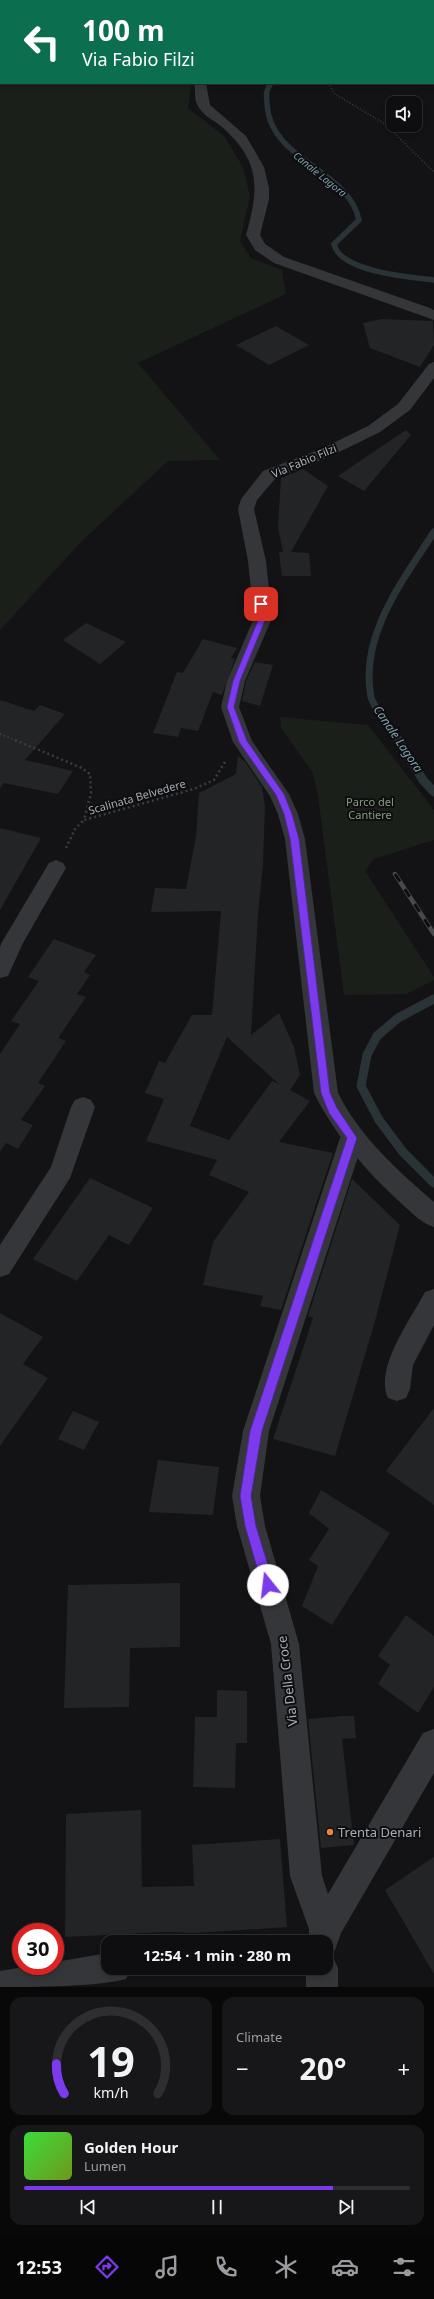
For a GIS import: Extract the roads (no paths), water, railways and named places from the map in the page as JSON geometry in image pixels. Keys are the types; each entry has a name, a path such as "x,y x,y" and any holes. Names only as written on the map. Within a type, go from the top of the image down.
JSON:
{"street":[{"path":"200,84 204,93 202,103 243,140 257,161 262,198 253,235 255,241 260,247 279,260 422,310 434,316"},
{"name":"Via Fabio Filzi","path":"434,367 416,392 398,412 374,429 327,452 269,476 252,493 246,509 257,561 262,618 236,681 230,707 243,742 279,794 288,814 294,839 326,1093 333,1110 352,1138 402,1189 434,1217"},
{"path":"0,970 6,941 56,868"},
{"path":"0,1266 62,1171 83,1107"},
{"name":"Via Della Croce","path":"324,1935 306,1876 285,1644 250,1526 246,1496 256,1431 352,1138"},
{"path":"397,1389 400,1364 434,1300"},
{"path":"325,1935 434,1744"},
{"path":"0,1987 101,1970"},
{"path":"322,1975 322,1987"}],"waterway":[{"name":"Canale Lagora","path":"270,84 266,97 267,103 271,123 281,138 294,152 326,175 352,202 359,220 334,244 339,253 349,261 362,267 393,275 434,280"},
{"name":"Canale Lagora","path":"398,741 372,701 369,674 371,652 377,631 397,589 434,532"},
{"name":"Canale Lagora","path":"398,740 423,780 434,792"},
{"name":"Canale Lagora","path":"434,999 398,1018 377,1036 367,1055 361,1086 379,1120 403,1152 434,1183"}],"railway":[{"path":"395,874 434,934"}],"place":[{"name":"Trenta Denari","path":"330,1832"}],"park label":[{"name":"Parco del Cantiere","path":"370,808"}]}
